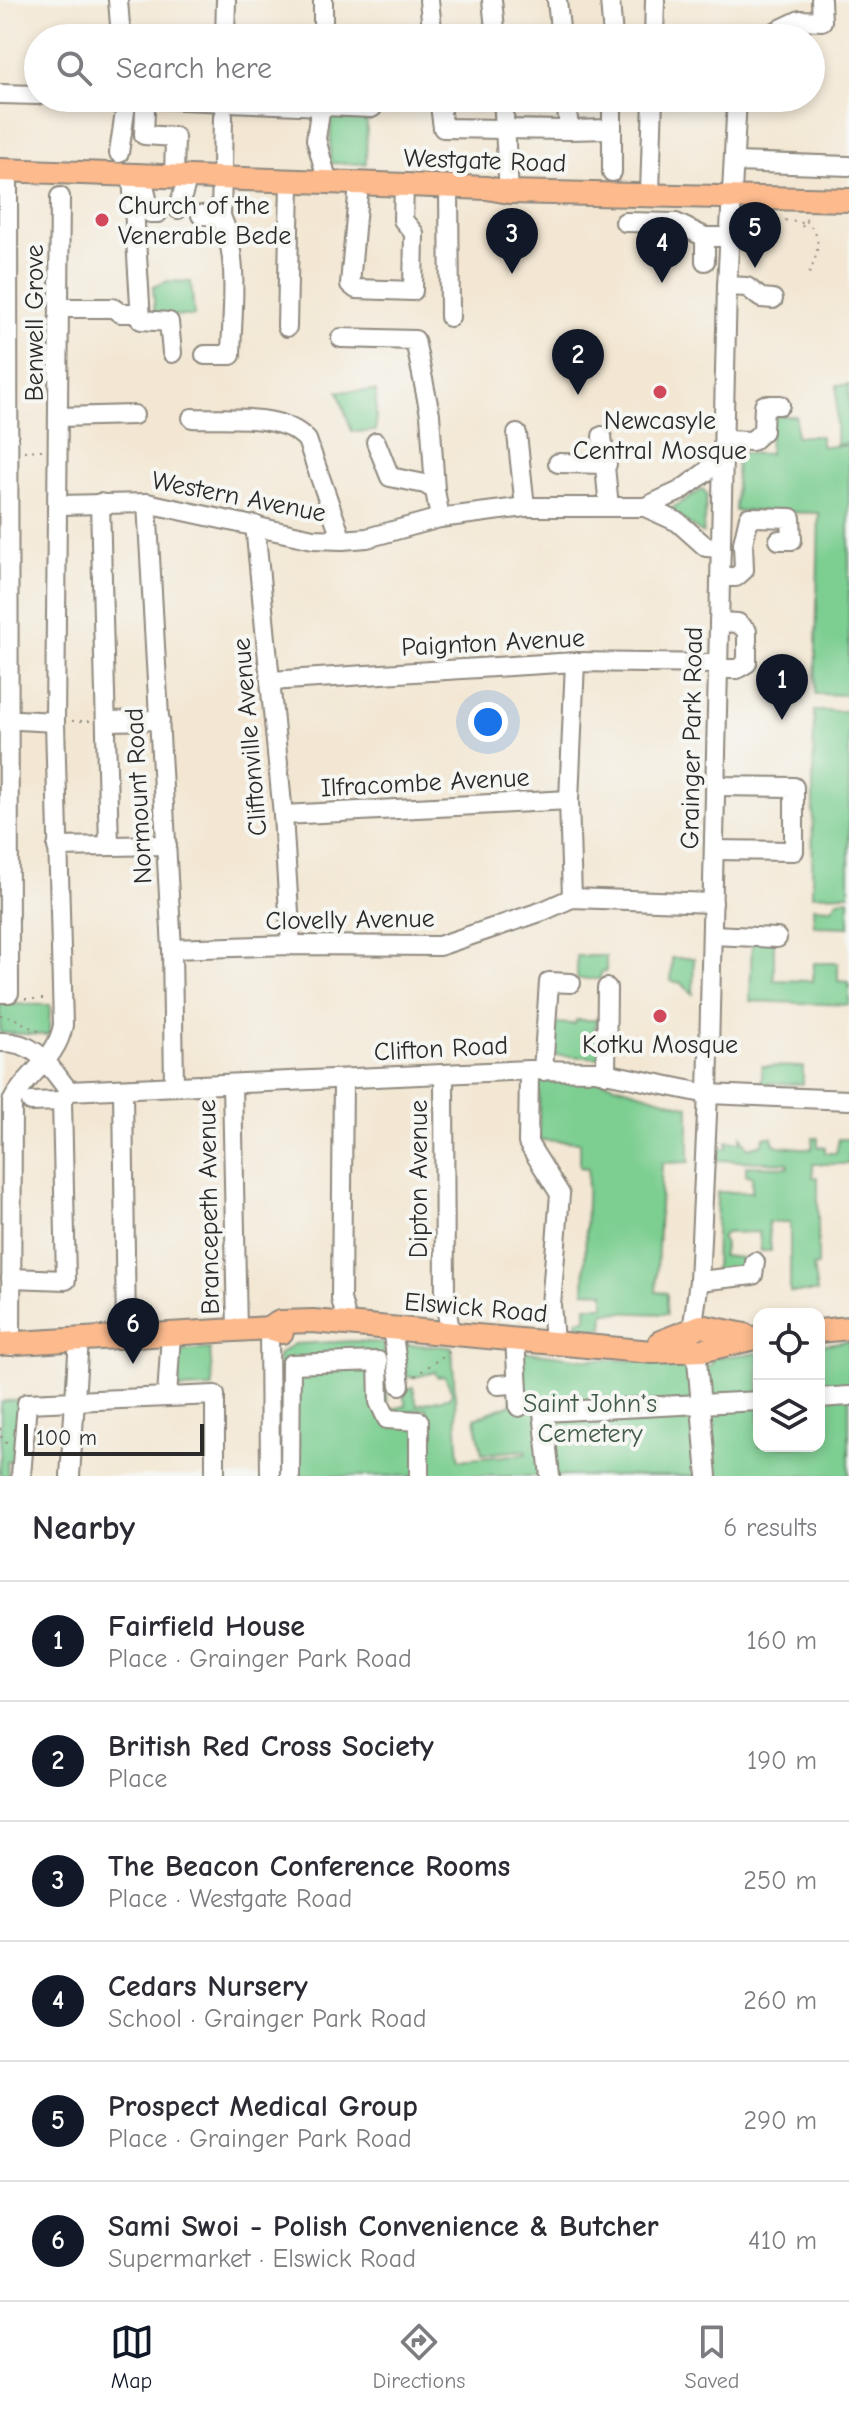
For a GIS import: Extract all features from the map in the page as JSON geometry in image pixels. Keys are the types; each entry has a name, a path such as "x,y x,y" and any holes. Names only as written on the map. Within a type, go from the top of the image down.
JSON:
{"main road":[{"name":"Westgate Road","path":"4,171 128,170 181,177 509,192 849,200"},
{"name":"Elswick Road","path":"4,1347 126,1331 171,1334 237,1325 281,1332 305,1331 343,1322 515,1339 555,1334 652,1352 703,1339 753,1337"},
{"path":"825,1330 849,1328"}],"street":[{"path":"118,0 120,24"},
{"path":"225,24 226,0"},
{"path":"323,0 323,24"},
{"path":"429,0 432,24"},
{"path":"492,0 495,24"},
{"path":"557,0 560,24"},
{"path":"610,0 612,24"},
{"path":"654,24 655,0"},
{"path":"792,24 800,20 822,21 821,0"},
{"path":"0,94 24,95"},
{"path":"127,112 128,170 141,320 169,322 172,353"},
{"path":"140,112 144,135 175,137 181,177 178,209"},
{"path":"205,355 231,355 233,262 231,237 221,216 223,112"},
{"path":"320,112 316,139 328,183"},
{"path":"441,112 443,128 612,129"},
{"path":"504,112 509,192"},
{"path":"567,112 569,130"},
{"path":"612,112 612,172"},
{"path":"650,193 653,112"},
{"name":"Grainger Park Road","path":"707,1476 699,1281 708,1094 727,286 735,235 733,196 737,112"},
{"path":"735,162 849,166"},
{"path":"128,170 150,213 158,213"},
{"path":"4,171 7,451 3,719 4,993"},
{"path":"287,327 290,181"},
{"path":"359,184 350,284 356,289 413,291 414,233 403,220 404,185"},
{"path":"449,187 450,317"},
{"name":"Benwell Grove","path":"60,197 55,722 61,1034"},
{"path":"201,215 221,216"},
{"path":"625,222 676,223 705,237 735,235"},
{"path":"705,237 705,261"},
{"path":"727,286 747,287 761,298 773,299"},
{"path":"61,308 125,307"},
{"path":"341,338 415,340 430,414 440,518"},
{"path":"724,446 752,441 763,431 764,405 780,405"},
{"path":"59,417 134,415"},
{"path":"192,418 301,426 342,540"},
{"path":"517,434 525,507"},
{"path":"602,436 609,507"},
{"path":"376,442 390,477 425,484 435,490"},
{"name":"Western Avenue","path":"645,507 680,491 706,472 724,446"},
{"path":"558,463 607,464"},
{"path":"100,503 109,846"},
{"name":"Western Avenue","path":"59,505 147,503 313,539 342,540 379,536 440,518 525,507 645,507 678,522 706,547 721,548"},
{"name":"Normount Road","path":"147,503 172,949 174,1086"},
{"path":"721,577 736,577 744,570 743,543 749,517 791,518 792,540 779,540"},
{"name":"Cliftonville Avenue","path":"255,525 283,815 291,945"},
{"path":"718,667 737,669 747,663 747,631 738,623 719,622"},
{"path":"572,898 569,800 575,662"},
{"name":"Paignton Avenue","path":"270,681 575,662 718,667"},
{"path":"3,719 55,722"},
{"path":"108,721 160,720"},
{"path":"714,850 794,851 794,787 715,786"},
{"name":"Ilfracombe Avenue","path":"283,815 569,800"},
{"path":"57,847 167,845"},
{"name":"Clovelly Avenue","path":"172,949 291,945 439,946 572,898 713,903"},
{"path":"712,935 777,938"},
{"path":"555,1334 551,1305 560,1194 528,1143 549,982 571,983"},
{"path":"606,1074 607,988"},
{"path":"4,1347 8,1289 5,1181 12,1102 21,1085 48,1062 61,1034"},
{"path":"0,1042 27,1045 48,1062 66,1096 66,1280 8,1289"},
{"name":"Clifton Road","path":"31,1102 123,1089 536,1070 606,1074 708,1094 849,1100"},
{"name":"Dipton Avenue","path":"444,1074 445,1300 451,1332"},
{"path":"343,1079 343,1322"},
{"name":"Brancepeth Avenue","path":"232,1084 237,1325"},
{"path":"123,1089 126,1331"},
{"path":"699,1281 753,1275 755,1262"},
{"path":"269,1328 270,1476"},
{"path":"392,1328 400,1382"},
{"path":"167,1397 171,1334"},
{"path":"70,1476 79,1339"},
{"path":"515,1339 508,1383 519,1407"},
{"path":"290,1476 291,1364 378,1361 379,1402 387,1419 419,1421 419,1476"},
{"path":"21,1476 27,1403 215,1395 215,1476"},
{"path":"825,1398 849,1396"},
{"path":"550,1476 543,1412 753,1401"}],"path":[{"path":"803,224 811,214"},
{"path":"735,235 751,223 776,219 803,224 815,233 818,249 807,278"},
{"path":"7,451 59,450"},
{"path":"55,722 108,721"},
{"path":"4,993 14,998 60,999"},
{"path":"0,1015 13,1015 33,1031 61,1034"},
{"path":"400,1382 416,1375 451,1332"},
{"path":"0,1428 2,1440 11,1449"}],"green space":[{"path":"331,116 367,117 366,164 330,163"},
{"path":"168,281 191,282 194,316 155,315 153,287"},
{"path":"837,385 849,385 849,444 836,444"},
{"path":"338,391 376,391 376,431 352,432"},
{"path":"777,416 796,416 796,436 821,436 821,446 849,446 849,695 815,694 819,513 735,511 737,453 769,454 771,420"},
{"path":"703,489 707,494 703,534 669,510"},
{"path":"814,711 849,711 849,894 812,895"},
{"path":"849,899 849,927 814,926 813,907 832,908 838,900"},
{"path":"752,940 774,941 774,980 813,981 814,963 838,963 838,981 849,982 849,1005 750,1001"},
{"path":"577,956 606,956 606,971 601,972 600,979 577,979"},
{"path":"672,958 694,958 693,994 681,983 671,981"},
{"path":"0,1004 50,1005 49,1035 0,1033"},
{"path":"576,1020 601,1020 594,1026 595,1030 601,1031 601,1058 548,1055 548,1023 575,1024"},
{"path":"762,1066 803,1067 803,1084 762,1083"},
{"path":"599,1080 689,1107 689,1162 662,1163 656,1292 667,1293 667,1314 604,1312 603,1329 577,1327 577,1320 586,1319 586,1306 604,1306 604,1292 584,1291 588,1168 580,1167 580,1142 539,1140 539,1081"},
{"path":"741,1136 748,1148 763,1144 764,1137 772,1137 774,1144 779,1146 812,1149 813,1138 818,1138 818,1147 825,1147 825,1153 836,1153 839,1139 849,1139 849,1164 813,1164 813,1177 818,1177 818,1266 813,1267 817,1292 790,1292 790,1222 768,1222 771,1251 761,1251 759,1232 725,1233 721,1237 725,1245 722,1256 742,1258 742,1273 715,1275 717,1192 752,1192 752,1176 746,1175 746,1166 788,1167 788,1163 718,1160 718,1148 727,1148 727,1141 741,1142"},
{"name":"Saint John's Cemetery","path":"849,1341 849,1476 278,1476 278,1355 294,1344 384,1343 388,1412 394,1418 421,1413 422,1419 429,1417 426,1408 394,1415 392,1409 406,1406 402,1390 413,1387 417,1405 450,1397 452,1392 445,1376 437,1377 435,1372 412,1378 405,1375 396,1344 452,1347 459,1460 526,1454 525,1450 482,1454 475,1418 512,1404 511,1388 521,1387 519,1351 584,1359 677,1362 683,1369 710,1366 716,1357 753,1354 753,1452 825,1452 825,1344"},
{"path":"210,1349 213,1388 179,1389 179,1351"},
{"path":"19,1399 19,1460 7,1462 8,1476 0,1476 1,1402"}],"place":[{"name":"Church of the Venerable Bede","path":"102,220"},
{"name":"Prospect Medical Group","path":"755,268"},
{"name":"The Beacon Conference Rooms","path":"512,274"},
{"name":"Cedars Nursery","path":"662,283"},
{"name":"Newcasyle Central Mosque","path":"660,392"},
{"name":"British Red Cross Society","path":"578,395"},
{"name":"Fairfield House","path":"782,720"},
{"name":"Kotku Mosque","path":"660,1016"},
{"name":"Sami Swoi - Polish Convenience & Butcher","path":"133,1364"}]}
